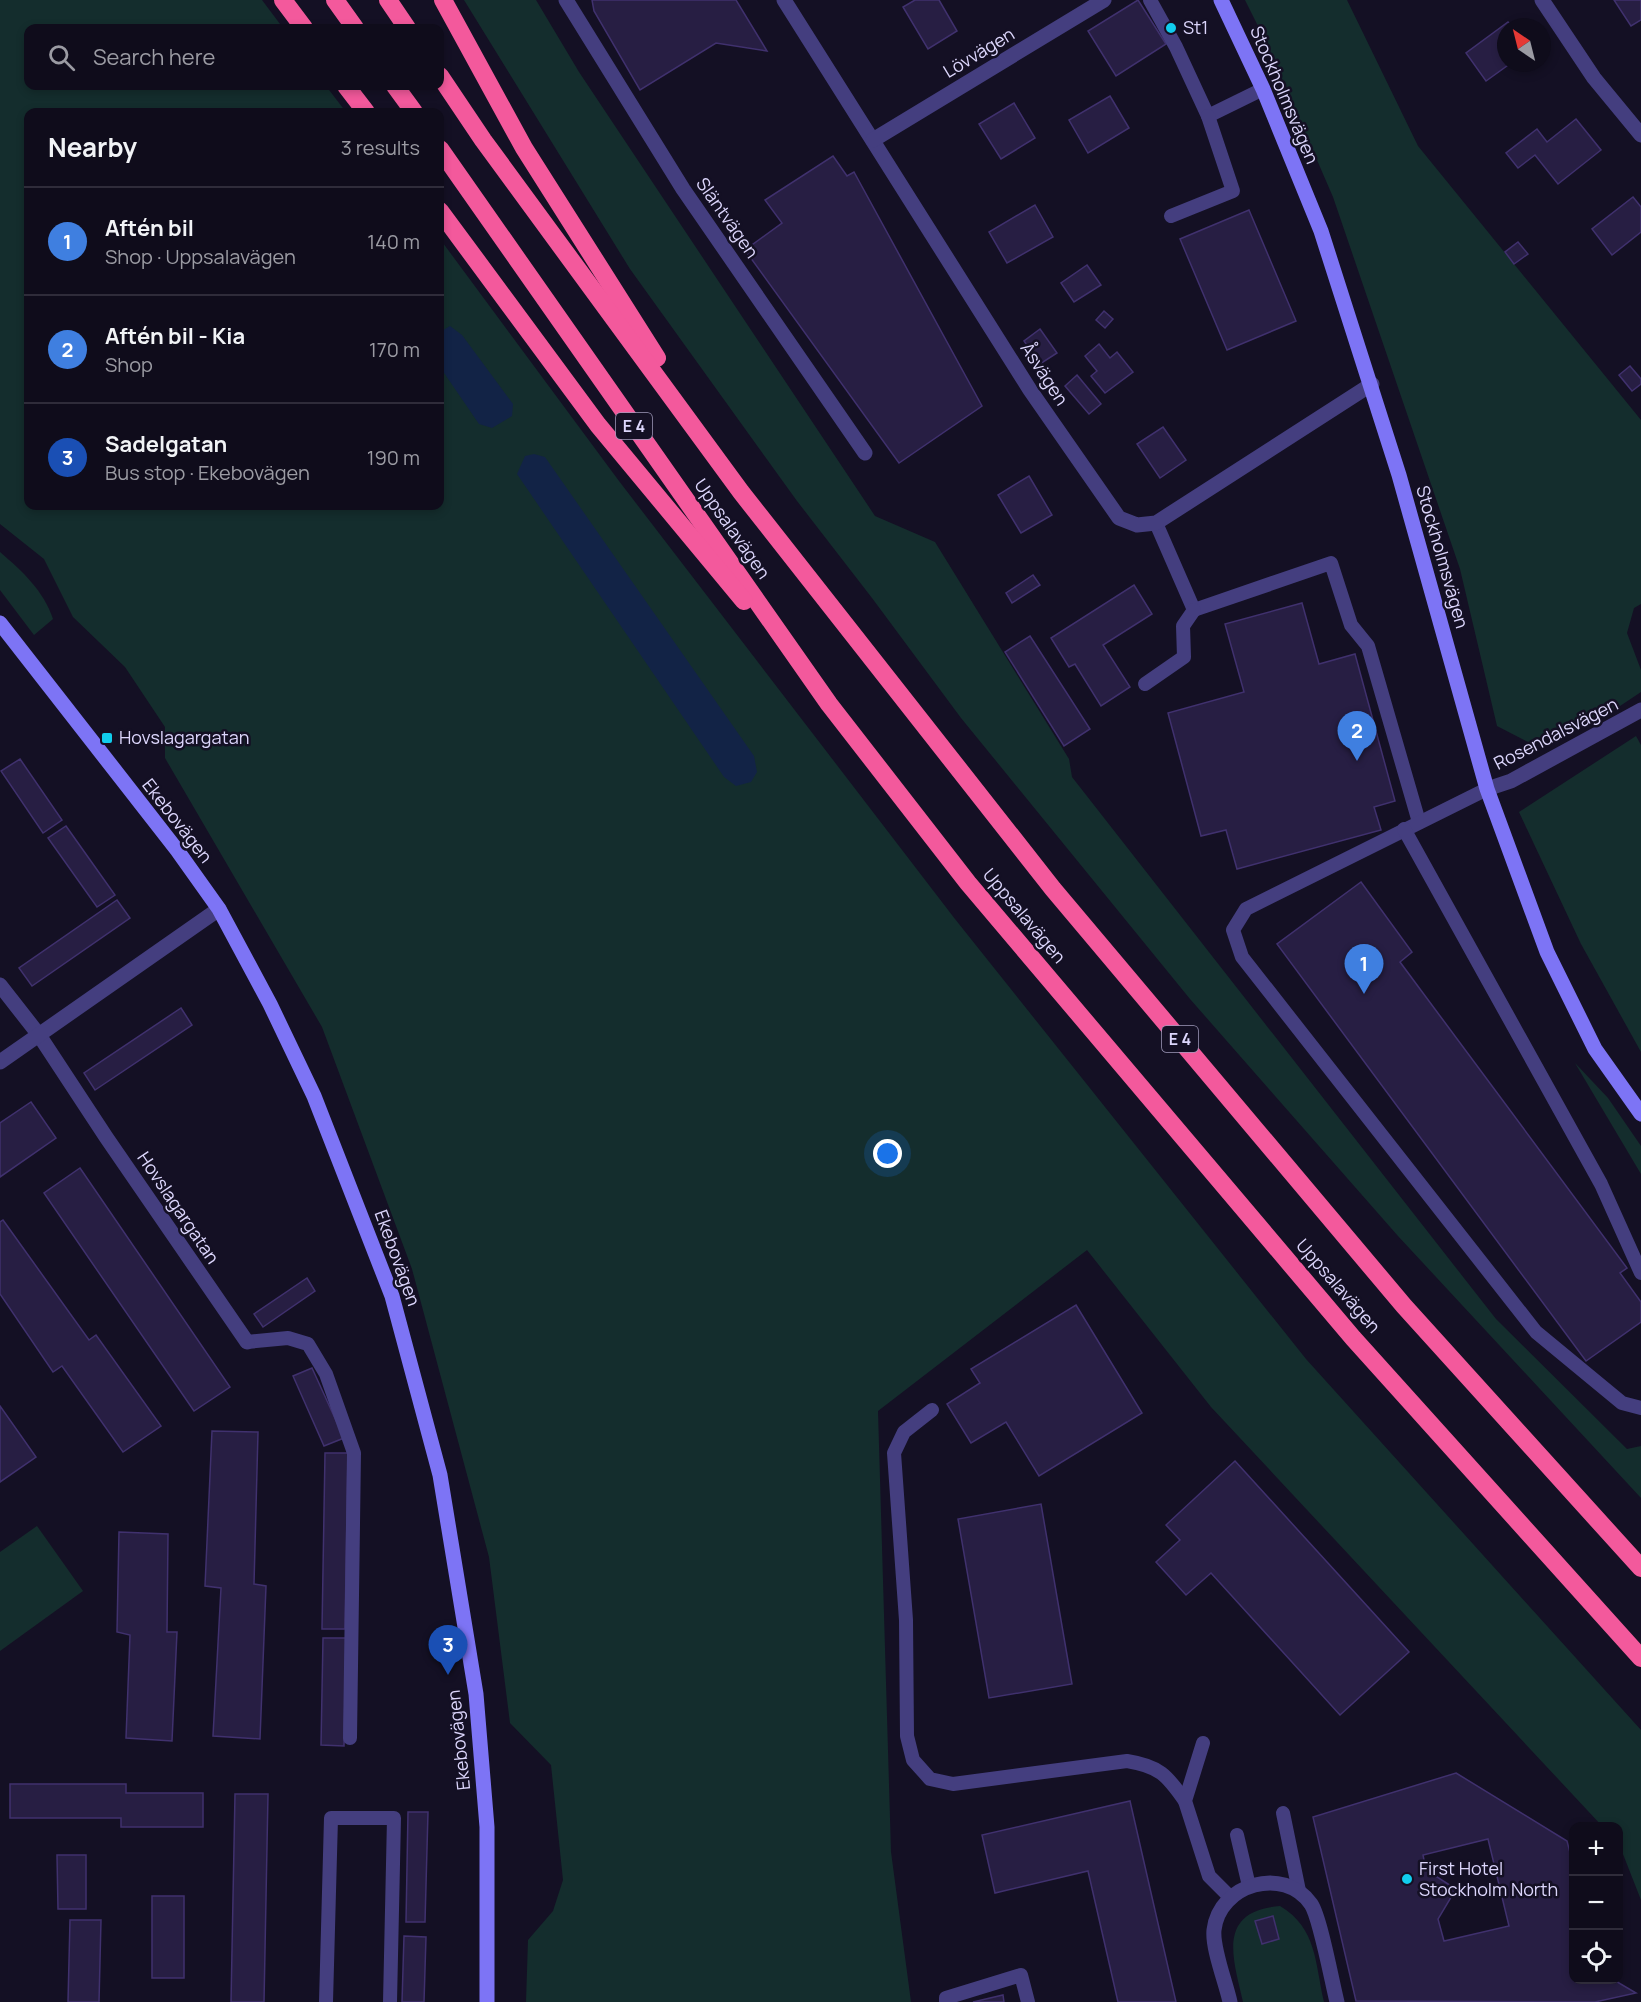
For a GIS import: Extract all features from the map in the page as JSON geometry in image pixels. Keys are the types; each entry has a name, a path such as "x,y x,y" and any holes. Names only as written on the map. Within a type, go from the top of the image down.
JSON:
{"highway":[{"path":"283,0 301,24"},
{"path":"335,0 352,24"},
{"path":"388,0 404,24"},
{"path":"443,0 524,148 741,492"},
{"name":"Uppsalavägen","path":"444,82 483,140 741,492 1053,889 1404,1306 1641,1568"},
{"path":"349,90 363,108"},
{"path":"398,90 411,108"},
{"name":"Uppsalavägen","path":"444,155 830,704 968,883 1346,1328 1641,1658"},
{"path":"444,216 598,425 830,704"}],"street":[{"name":"Släntvägen","path":"566,0 682,189 866,453"},
{"name":"Åsvägen","path":"784,0 1030,390 1119,518 1137,525 1155,523"},
{"name":"Lövvägen","path":"873,140 1104,0"},
{"name":"Stockholmsvägen","path":"1221,0 1263,89 1321,231 1372,384 1486,789 1547,952 1595,1049 1641,1114"},
{"path":"1542,0 1594,78 1641,135"},
{"path":"1155,523 1372,384"},
{"name":"Ekebovägen","path":"0,623 177,850 219,909 270,1004 309,1086 392,1296 440,1474 477,1705 487,1827 487,2002"},
{"name":"Rosendalsvägen","path":"1486,789 1511,781 1641,710"},
{"path":"0,1062 219,909"},
{"name":"Hovslagargatan","path":"0,984 39,1035 111,1144 248,1342"},
{"path":"1230,2002 1214,1932 1219,1908 1230,1897 1249,1886 1270,1882 1299,1890 1312,1906 1337,2002"}],"lane":[{"path":"1150,0 1176,47 1208,116 1233,191 1171,216"},
{"path":"1208,116 1263,89"},
{"path":"1155,523 1194,610"},
{"path":"1145,684 1184,657 1183,626 1194,610 1331,563 1351,625 1368,646 1419,822"},
{"path":"1486,789 1246,909 1233,930 1242,957 1536,1332 1622,1403 1641,1408"},
{"path":"1404,829 1601,1184 1641,1273"},
{"path":"248,1342 288,1338 308,1344 326,1374 354,1453 350,1738"},
{"path":"932,1410 904,1432 894,1453 906,1620 907,1736 913,1760 930,1779 953,1784 1127,1761 1149,1764 1168,1777 1185,1801 1209,1876 1230,1897"},
{"path":"1185,1801 1203,1743"},
{"path":"1283,1813 1299,1890"},
{"path":"326,2002 331,1818 394,1818 390,2002"},
{"path":"1237,1835 1249,1886"},
{"path":"946,2002 946,1998 1021,1975 1028,2002"}],"green space":[{"path":"0,0 262,0 280,24 24,24 24,90 329,90 343,108 24,108 24,510 444,510 444,244 619,481 955,919 1306,1359 1641,1730 1641,1900 1623,1854 1623,1822 1598,1822 1211,1407 1087,1250 878,1411 891,1852 911,2002 526,2002 528,1940 553,1911 563,1880 551,1765 510,1723 489,1557 412,1269 322,1027 165,758 165,727 125,667 73,617 44,559 0,524"},
{"path":"464,0 536,0 579,72 875,516 935,542 1069,759 1072,777 1496,1319 1627,1449 1641,1446 1641,1498 1398,1236 1190,999 961,718 797,501 630,269"},
{"path":"1245,0 1347,0 1418,146 1641,420 1641,604 1634,608 1627,633 1641,670 1641,692 1620,706 1532,744 1497,726 1460,569 1333,197 1265,40"},
{"path":"0,552 31,582 49,609 53,619 34,635 0,590"},
{"path":"1636,736 1641,745 1641,1052 1581,944 1519,812"},
{"path":"1575,1063 1608,1098 1641,1146 1641,1174"},
{"path":"37,1526 83,1591 0,1651 0,1552"},
{"path":"1280,1906 1292,1915 1308,1936 1316,1960 1324,2002 1243,2002 1233,1954 1238,1927 1246,1917 1260,1910"}],"water":[{"path":"450,326 462,335 513,404 512,416 492,428 479,424 444,373 444,330"},
{"path":"534,454 545,457 754,756 757,772 751,782 736,786 724,777 517,474 525,456"}],"building":[{"path":"592,0 736,0 767,51 716,43 640,90 594,11"},
{"path":"915,0 939,0 957,31 928,49 903,7"},
{"path":"1138,0 1166,44 1116,76 1088,31"},
{"path":"1614,0 1641,0 1641,20 1631,26"},
{"path":"1497,30 1498,72 1486,81 1466,53"},
{"path":"1110,96 1129,128 1088,153 1069,120"},
{"path":"1014,103 1035,138 1001,159 979,124"},
{"path":"1576,119 1601,150 1558,184 1535,155 1518,168 1506,153 1537,129 1547,142"},
{"path":"833,156 847,176 854,172 982,406 899,463 745,250 782,223 765,200"},
{"path":"1633,197 1641,207 1641,232 1612,255 1592,229"},
{"path":"1035,205 1053,237 1007,263 989,232"},
{"path":"1249,210 1296,321 1227,350 1180,239"},
{"path":"1518,242 1528,254 1514,264 1505,252"},
{"path":"1087,265 1101,285 1074,302 1061,283"},
{"path":"1104,311 1113,319 1105,328 1096,320"},
{"path":"1040,329 1057,353 1040,364 1024,341"},
{"path":"1099,344 1110,358 1117,352 1133,372 1105,393 1091,376 1097,371 1085,356"},
{"path":"1630,366 1641,379 1641,384 1632,391 1619,375"},
{"path":"1077,375 1101,404 1089,414 1065,386"},
{"path":"1163,427 1186,460 1160,478 1137,444"},
{"path":"1029,476 1052,515 1021,533 998,495"},
{"path":"1033,575 1040,585 1012,603 1006,593"},
{"path":"1134,585 1152,614 1103,645 1130,687 1101,706 1075,664 1069,667 1051,638"},
{"path":"1302,603 1319,664 1355,654 1395,801 1374,807 1381,830 1237,869 1226,830 1201,836 1168,713 1244,692 1225,624"},
{"path":"1030,636 1090,729 1064,746 1005,652"},
{"path":"20,759 62,820 43,833 1,771"},
{"path":"66,826 115,895 97,907 48,838"},
{"path":"1361,882 1412,952 1400,962 1627,1268 1620,1273 1641,1302 1641,1322 1586,1361 1277,944"},
{"path":"117,900 130,918 32,986 19,968"},
{"path":"181,1008 192,1025 95,1090 84,1073"},
{"path":"31,1102 56,1138 0,1177 0,1123"},
{"path":"80,1168 230,1387 194,1411 44,1193"},
{"path":"3,1220 89,1340 96,1335 161,1426 123,1452 62,1366 53,1372 0,1294 0,1222"},
{"path":"307,1278 315,1291 263,1327 254,1314"},
{"path":"1076,1305 1142,1413 1039,1476 1006,1422 971,1443 947,1404 980,1383 971,1369"},
{"path":"312,1368 344,1438 324,1446 293,1376"},
{"path":"0,1406 36,1457 0,1482"},
{"path":"212,1431 258,1432 254,1584 266,1586 260,1739 213,1736 221,1588 205,1586"},
{"path":"325,1453 348,1453 345,1629 322,1629"},
{"path":"1235,1461 1409,1652 1340,1715 1211,1573 1186,1595 1156,1562 1180,1540 1166,1525"},
{"path":"1041,1504 1072,1684 989,1698 958,1519"},
{"path":"119,1532 168,1534 167,1632 177,1632 172,1741 126,1738 130,1635 117,1632"},
{"path":"323,1638 346,1638 344,1746 321,1745"},
{"path":"1456,1773 1567,1841 1569,1849 1569,1984 1621,1984 1636,1993 1595,2002 1356,2001 1313,1817","holes":["1488,1839 1509,1926 1444,1941 1438,1919 1456,1889 1426,1870 1423,1855"]},
{"path":"10,1784 126,1784 126,1793 203,1793 203,1827 121,1827 121,1818 10,1818"},
{"path":"235,1794 268,1794 264,2002 231,2002"},
{"path":"1130,1801 1176,2002 1118,2002 1088,1871 995,1893 982,1835"},
{"path":"408,1812 428,1812 425,1922 406,1922"},
{"path":"57,1855 86,1855 86,1909 58,1909"},
{"path":"152,1896 184,1896 184,1978 152,1978"},
{"path":"1273,1916 1279,1939 1262,1944 1255,1921"},
{"path":"70,1920 101,1920 99,2002 68,2002"},
{"path":"404,1936 426,1937 424,2002 402,2002"},
{"path":"1003,1995 1004,2002 973,2002"}],"place":[{"name":"St1","path":"1171,28"},
{"name":"Hovslagargatan","path":"107,738"},
{"name":"Aftén bil - Kia","path":"1357,761"},
{"name":"Aftén bil","path":"1364,994"},
{"name":"Sadelgatan","path":"448,1675"},
{"name":"First Hotel Stockholm North","path":"1407,1879"}]}
